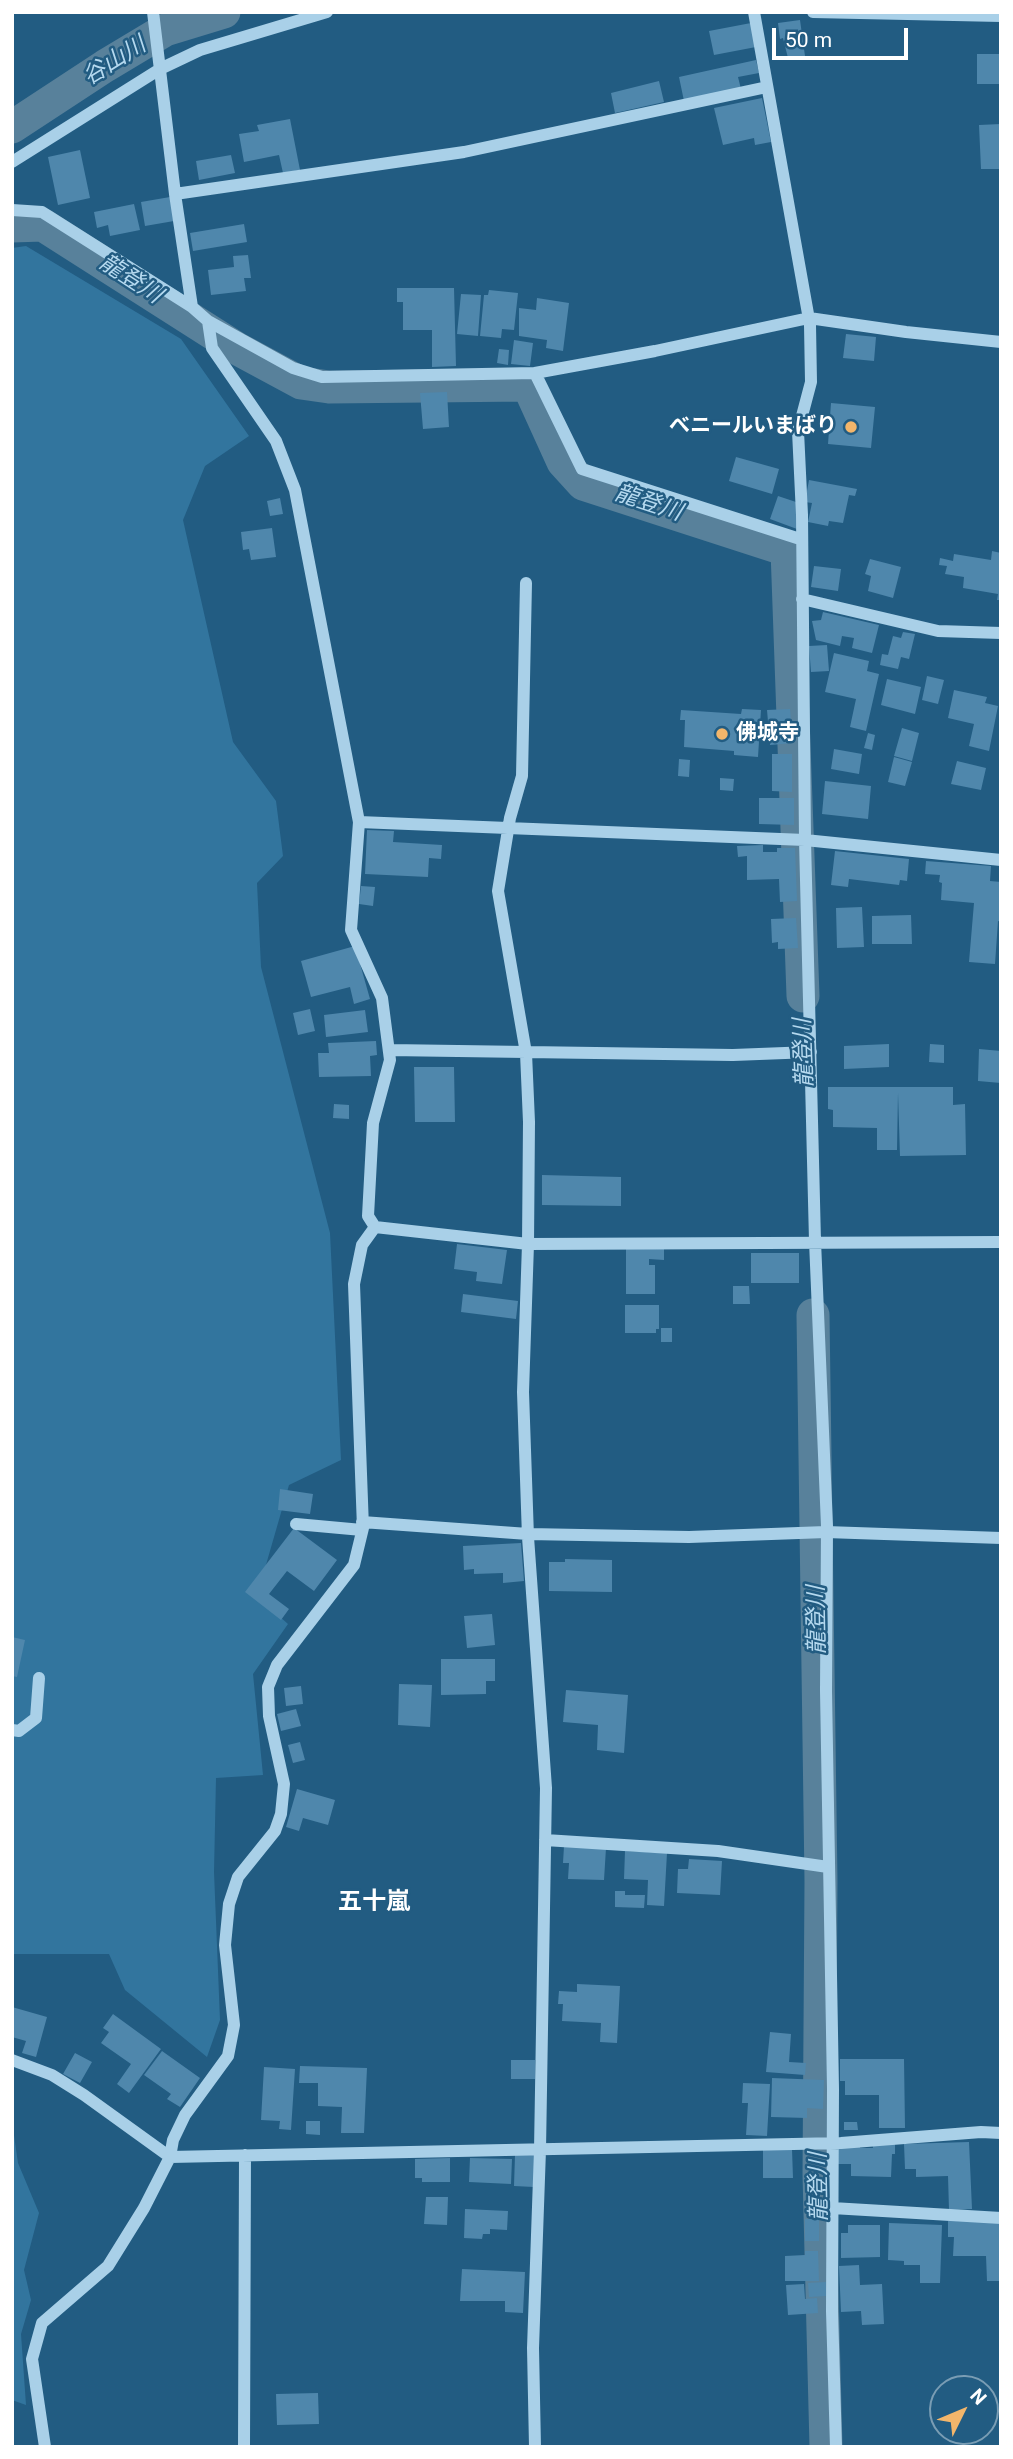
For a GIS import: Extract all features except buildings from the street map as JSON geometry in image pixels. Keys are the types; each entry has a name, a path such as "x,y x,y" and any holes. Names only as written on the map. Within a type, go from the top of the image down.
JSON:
{"street":[{"path":"12,162 160,69 200,50 327,12"},
{"path":"754,12 809,318 811,382 798,431 802,515 800,539 810,1052 826,1532 836,2447"},
{"path":"813,12 1001,16"},
{"path":"154,18 175,194 192,307"},
{"path":"175,194 464,152 767,87"},
{"path":"12,210 42,212 192,307 208,321 293,368 321,377 536,373 809,318 1001,342"},
{"path":"208,321 212,348 276,441 295,490 359,822 351,930 382,998 390,1060 373,1123 368,1216 375,1227"},
{"path":"536,373 582,469 800,539"},
{"path":"526,583 522,776 498,891 526,1053 529,1122 528,1244 523,1392 528,1534 546,1787 540,2150 533,2348 535,2447"},
{"path":"802,599 938,631 1001,633"},
{"path":"359,822 805,840 1001,860"},
{"path":"388,1050 737,1055 810,1052"},
{"path":"375,1227 528,1244 1001,1242"},
{"path":"45,2447 32,2359 42,2323 108,2266 144,2208 170,2157 173,2140 185,2115 228,2056 234,2025 225,1945 229,1904 238,1877 275,1831 281,1814 285,1784 269,1716 268,1687 277,1665 354,1565 362,1526 354,1284 362,1245 375,1227"},
{"path":"296,1524 528,1534 689,1537 826,1532 1001,1538"},
{"path":"12,1730 19,1731 36,1718 39,1678"},
{"path":"545,1839 718,1851 828,1867"},
{"path":"12,2060 52,2075 170,2157 831,2143 981,2132 1001,2133"},
{"path":"244,2447 245,2155"},
{"path":"832,2208 1001,2218"}],"shaded area":[{"path":"26,246 181,339 249,436 205,466 183,520 233,742 276,801 283,856 257,883 261,967 330,1233 341,1460 289,1485 257,1596 288,1624 253,1674 263,1775 216,1778 214,1872 220,2020 207,2057 125,1990 109,1954 12,1952 12,248"},
{"path":"12,2121 18,2163 39,2213 24,2270 31,2300 21,2334 26,2405 12,2400"}],"waterway":[{"name":"谷山川","path":"12,127 165,30 224,12"},
{"name":"龍登川","path":"12,226 43,225 236,348 301,383 329,387 528,385 563,462 583,484 787,550 803,996"},
{"name":"龍登川","path":"813,1315 821,1881 819,2174 826,2447"}],"place":[{"name":"べニールいまばり","path":"851,427"},
{"name":"佛城寺","path":"722,734"}],"district":[{"name":"五十嵐","path":"374,1903"}]}
